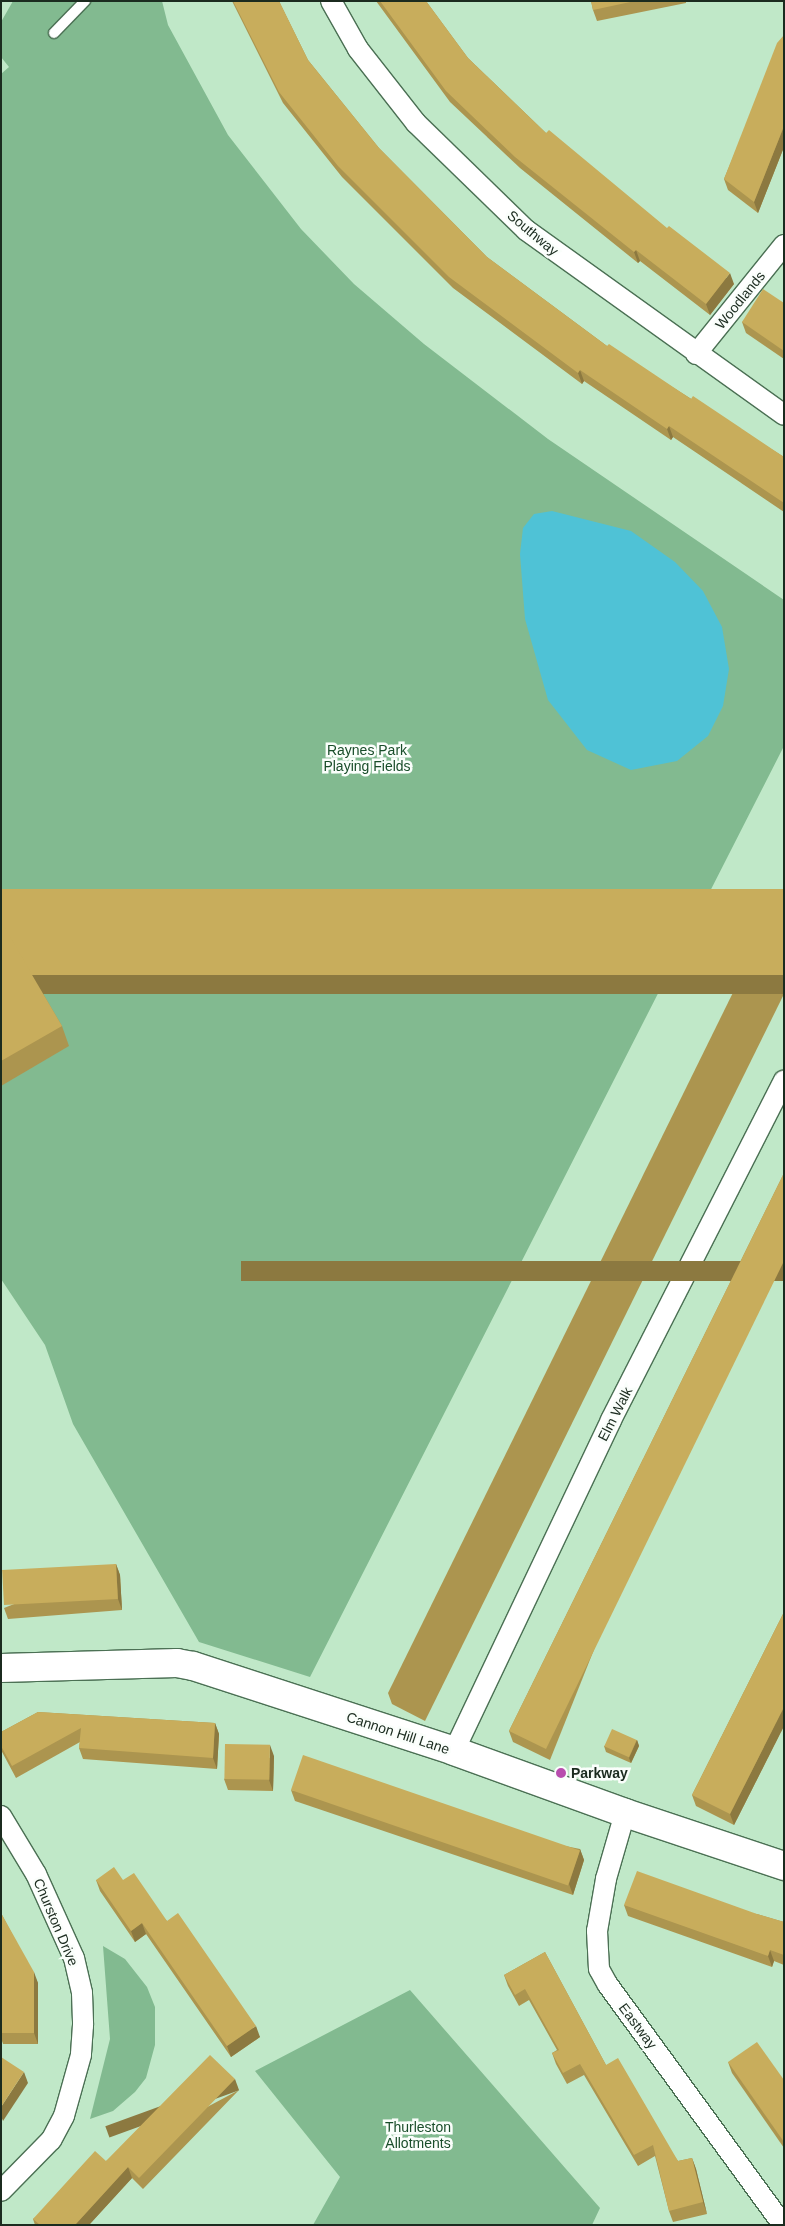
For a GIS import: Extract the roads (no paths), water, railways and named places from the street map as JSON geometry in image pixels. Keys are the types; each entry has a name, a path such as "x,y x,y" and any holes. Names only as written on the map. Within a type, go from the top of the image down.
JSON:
{"street":[{"name":"Southway","path":"331,1 358,49 416,123 526,230 696,354 784,415"},
{"name":"Woodlands","path":"696,354 784,244"},
{"name":"Elm Walk","path":"454,1752 611,1420 784,1080"},
{"name":"Cannon Hill Lane","path":"1,1668 177,1662 454,1752 624,1813 783,1863"},
{"name":"Eastway","path":"624,1813 606,1879 597,1931 599,1969 608,1985 774,2220"},
{"name":"Churston Drive","path":"1,1816 36,1874 74,1958 82,1993 81,2055 64,2116 51,2140 1,2191"}],"lane":[{"path":"54,33 85,1"}],"water":[{"path":"552,511 631,531 675,562 703,591 722,627 729,669 723,706 708,736 677,761 631,770 587,750 548,700 525,619 520,554 523,528 534,514"}],"place":[{"name":"Parkway","path":"561,1773"}],"park label":[{"name":"Raynes Park Playing Fields","path":"367,758"},
{"name":"Thurleston Allotments","path":"418,2136"}]}
